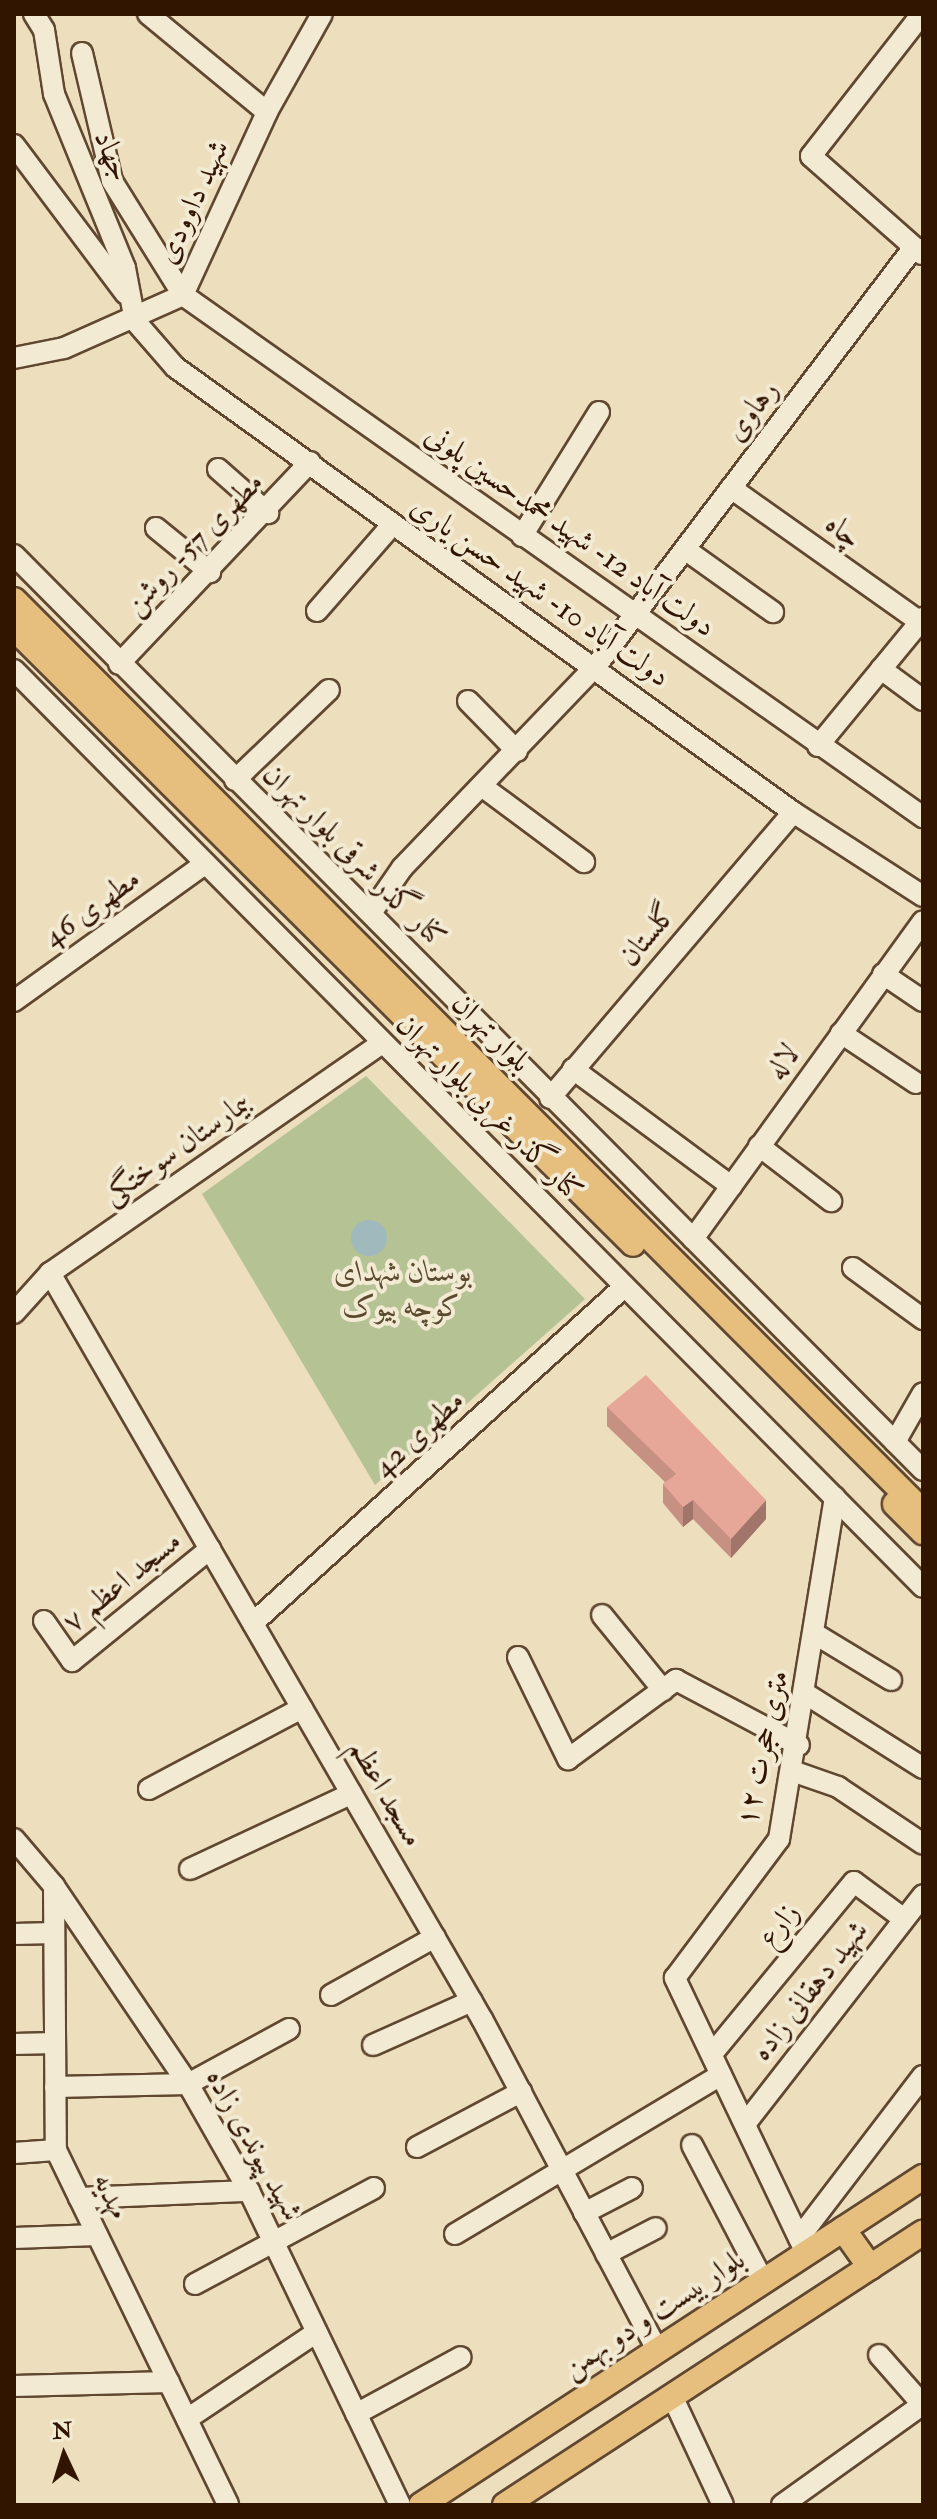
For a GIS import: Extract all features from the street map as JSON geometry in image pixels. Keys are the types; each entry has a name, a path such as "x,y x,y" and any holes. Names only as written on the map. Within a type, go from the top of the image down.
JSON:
{"main road":[{"name":"بلوار تهران","path":"14,600 923,1512"},
{"name":"بلوار تهران","path":"14,628 923,1532"},
{"name":"بلوار بیست و دو بهمن","path":"421,2505 763,2281 802,2246 843,2229 923,2177"},
{"path":"843,2229 870,2267"},
{"path":"505,2505 870,2267 920,2240"}],"street":[{"name":"جهاد","path":"34,14 44,30 54,94 125,268 126,294 135,321"},
{"path":"148,14 267,112"},
{"name":"شهید داوودی","path":"14,358 135,321 183,295 267,112 322,14"},
{"path":"918,251 811,156 922,14"},
{"name":"جهاد","path":"82,53 112,181 183,295"},
{"path":"14,145 126,294"},
{"name":"رهاوی","path":"596,666 731,488 918,251"},
{"name":"دولت آباد 12- شهید محمدحسین پلونی","path":"183,295 522,536 639,612 818,746 923,817"},
{"name":"دولت آباد 10- شهید حسن یاری","path":"135,321 175,367 310,462 392,525 596,666 793,812 923,896"},
{"path":"522,536 599,412"},
{"name":"مطهری 57- روشن","path":"119,664 268,513 310,462"},
{"path":"218,469 268,513"},
{"name":"چاه","path":"731,488 921,620"},
{"path":"317,611 392,525"},
{"path":"156,528 210,572"},
{"path":"686,550 773,612"},
{"name":"کنار گذر شرقی بلوار تهران","path":"14,555 119,664 371,913 550,1098 923,1470"},
{"path":"818,746 921,620"},
{"path":"371,913 402,868 596,666"},
{"path":"881,669 923,700"},
{"name":"کنار گذر غربی بلوار تهران","path":"14,670 923,1587"},
{"path":"235,780 329,690"},
{"path":"468,701 517,751"},
{"path":"483,787 584,862"},
{"name":"گلستان","path":"550,1098 793,812"},
{"name":"مطهری 46","path":"14,1001 205,864"},
{"name":"لاله","path":"693,1239 923,921"},
{"path":"883,974 923,1001"},
{"path":"841,1033 916,1083"},
{"name":"بیمارستان سوختگی","path":"14,1313 50,1273 382,1043"},
{"path":"573,1069 731,1186"},
{"path":"759,1146 831,1201"},
{"path":"853,1268 923,1319"},
{"name":"مسجد اعظم","path":"50,1273 472,2001 657,2350"},
{"name":"مطهری 42","path":"253,1623 624,1287"},
{"path":"895,1442 922,1396"},
{"name":"۱۲ متری حجرت","path":"712,2054 675,1978 779,1839 795,1772 835,1498"},
{"name":"مسجد اعظم ۷","path":"44,1621 72,1661 210,1549"},
{"path":"602,1615 663,1690"},
{"path":"815,1634 891,1680"},
{"path":"518,1657 568,1759 676,1680 799,1745"},
{"path":"806,1694 923,1768"},
{"path":"149,1789 302,1708"},
{"path":"795,1772 838,1787 923,1844"},
{"path":"190,1869 351,1794"},
{"name":"شهید پیوندی زاده","path":"14,1839 54,1886 188,2084 249,2191 400,2505"},
{"name":"زارع","path":"712,2054 854,1882 904,1919"},
{"name":"مهدیه","path":"54,1886 56,2150 228,2505"},
{"name":"شهید دهقانی زاده","path":"745,2124 923,1895"},
{"path":"14,1934 54,1933"},
{"path":"331,1995 435,1937"},
{"path":"373,2045 472,2001"},
{"path":"55,2087 188,2084 289,2029"},
{"path":"14,2044 55,2043"},
{"path":"712,2054 802,2246 923,2076"},
{"path":"455,2234 721,2075"},
{"path":"417,2147 521,2092"},
{"path":"692,2145 763,2281"},
{"path":"14,2153 56,2150"},
{"path":"195,2284 276,2245 374,2188"},
{"path":"584,2213 632,2188"},
{"path":"79,2198 249,2191"},
{"path":"606,2254 656,2228"},
{"path":"14,2238 97,2235"},
{"path":"187,2419 317,2332"},
{"path":"782,2505 923,2404 879,2355"},
{"path":"356,2414 461,2357"},
{"path":"14,2386 169,2382"},
{"path":"672,2396 722,2505"}],"green space":[{"name":"بوستان شهدای کوچه بیوک","path":"366,1076 585,1299 375,1485 202,1194"}],"water":[{"path":"369,1220 382,1225 387,1238 382,1251 369,1256 356,1251 351,1238 356,1225"}],"building":[{"path":"646,1375 766,1500 731,1539 693,1500 683,1507 663,1484 676,1474 607,1407"}]}
